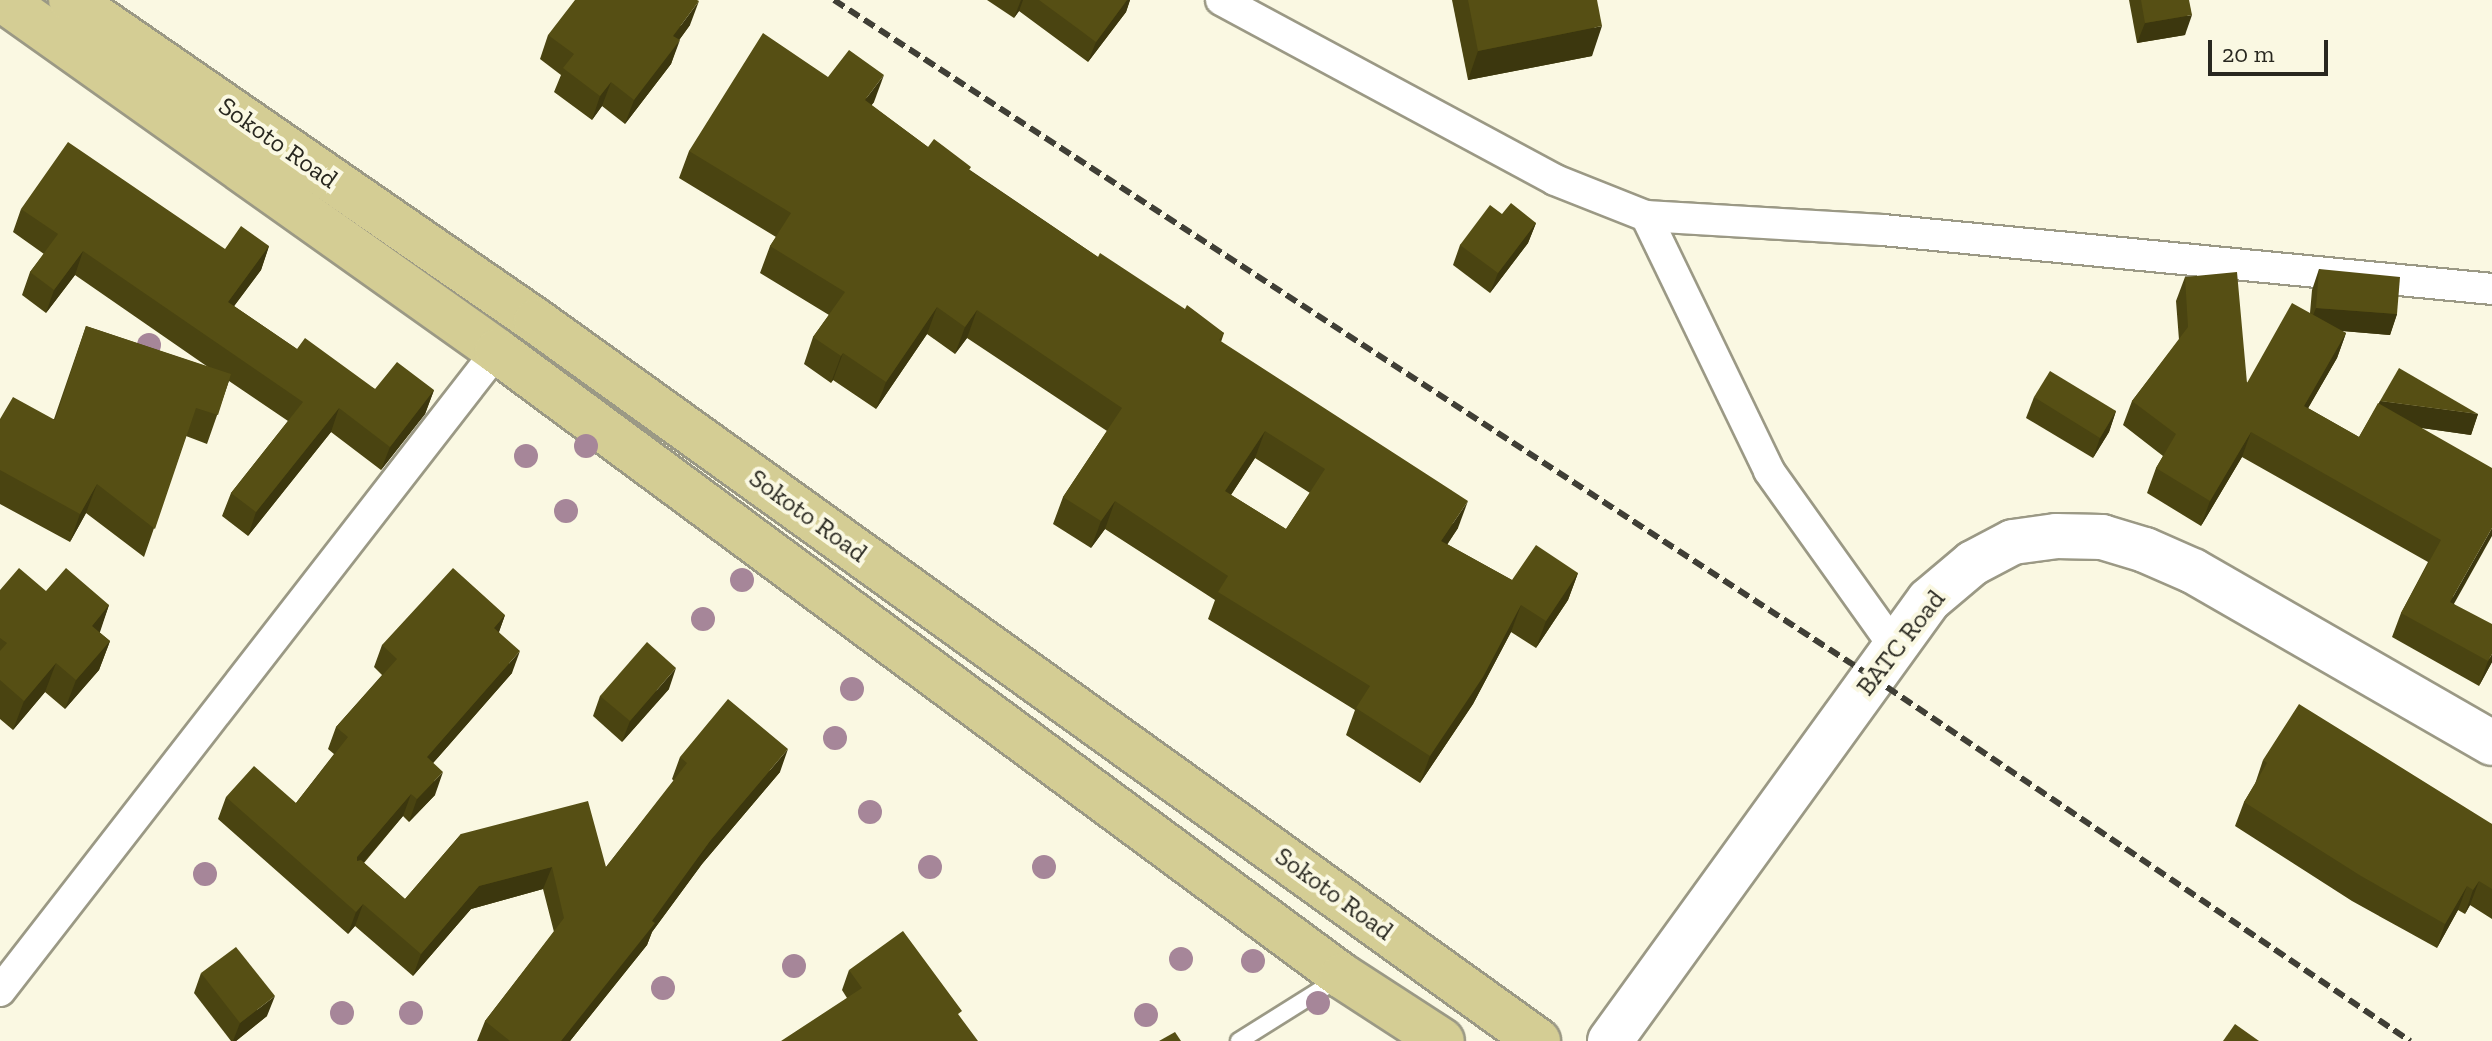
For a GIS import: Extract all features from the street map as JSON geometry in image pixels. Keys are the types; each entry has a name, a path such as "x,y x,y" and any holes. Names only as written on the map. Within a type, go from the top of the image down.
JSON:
{"main road":[{"name":"Sokoto Road","path":"3,0 497,351 1342,976 1442,1041"},
{"name":"Sokoto Road","path":"71,0 536,321 1538,1041"},
{"path":"1026,742 1060,698"}],"street":[{"path":"1221,0 1555,180 1646,216 1883,230 2492,289"},
{"path":"1646,216 1769,471 1894,646"},
{"path":"0,991 497,351"},
{"name":"BATC Road","path":"1610,1041 1929,600 1973,563 2013,542 2056,536 2102,537 2193,571 2492,743"}],"lane":[{"path":"1239,1041 1342,976"}],"building":[{"path":"575,0 699,1 673,36 680,40 634,100 611,82 600,96 563,68 574,54 548,35"},
{"path":"1039,0 1127,0 1096,42"},
{"path":"1468,0 1597,0 1602,26 1478,51"},
{"path":"2141,0 2189,0 2192,15 2145,23"},
{"path":"763,33 828,77 849,50 884,75 865,100 928,147 934,139 971,167 969,170 1098,257 1100,253 1185,309 1187,305 1224,333 1219,340 1468,501 1441,541 1512,580 1536,545 1578,573 1546,621 1521,605 1483,677 1430,756 1356,708 1370,686 1218,592 1228,576 1115,501 1101,521 1063,497 1122,408 977,310 965,327 937,307 886,382 843,353 841,356 813,337 845,292 770,246 791,213 689,151","holes":["1265,431 1325,469 1286,529 1225,491"]},
{"path":"68,142 225,249 241,226 269,246 228,302 297,349 305,338 375,389 397,362 434,390 390,447 339,408 256,512 231,493 303,402 83,251 54,290 30,272 58,234 21,209"},
{"path":"1511,203 1536,223 1498,273 1460,245 1490,205 1502,214"},
{"path":"2319,269 2400,277 2397,314 2316,308"},
{"path":"2237,272 2247,383 2292,303 2346,333 2304,406 2359,437 2378,403 2492,468 2492,528 2450,602 2492,624 2492,654 2488,661 2401,613 2441,540 2251,432 2210,501 2156,468 2176,434 2132,401 2188,327 2185,277"},
{"path":"86,326 231,374 218,415 196,408 155,529 97,484 80,514 0,470 0,419 13,397 55,420"},
{"path":"2399,368 2478,414 2380,401"},
{"path":"2050,371 2116,411 2100,438 2034,397"},
{"path":"19,568 46,591 66,568 109,605 92,626 110,641 76,680 56,663 24,701 0,680 0,651 7,643 0,638 0,590"},
{"path":"453,568 505,615 494,628 520,651 427,757 443,772 417,799 411,794 357,857 357,861 361,860 405,899 461,834 588,801 606,867 687,763 680,757 728,699 788,749 710,841 652,921 655,923 561,1041 510,1041 485,1021 564,918 552,867 479,886 421,954 363,904 356,912 226,797 254,766 296,803 348,737 336,727 397,659 382,645"},
{"path":"647,642 676,668 630,721 600,696"},
{"path":"2299,704 2492,824 2492,889 2479,881 2473,890 2467,886 2445,924 2361,876 2244,802 2267,763 2263,760"},
{"path":"903,931 962,1011 958,1014 978,1041 781,1041 862,988 849,970"},
{"path":"236,947 275,996 240,1023 201,973"},
{"path":"2235,1024 2259,1041 2223,1041"},
{"path":"1175,1032 1181,1041 1159,1041"}],"railway":[{"path":"834,0 1872,677 2410,1041"}]}
